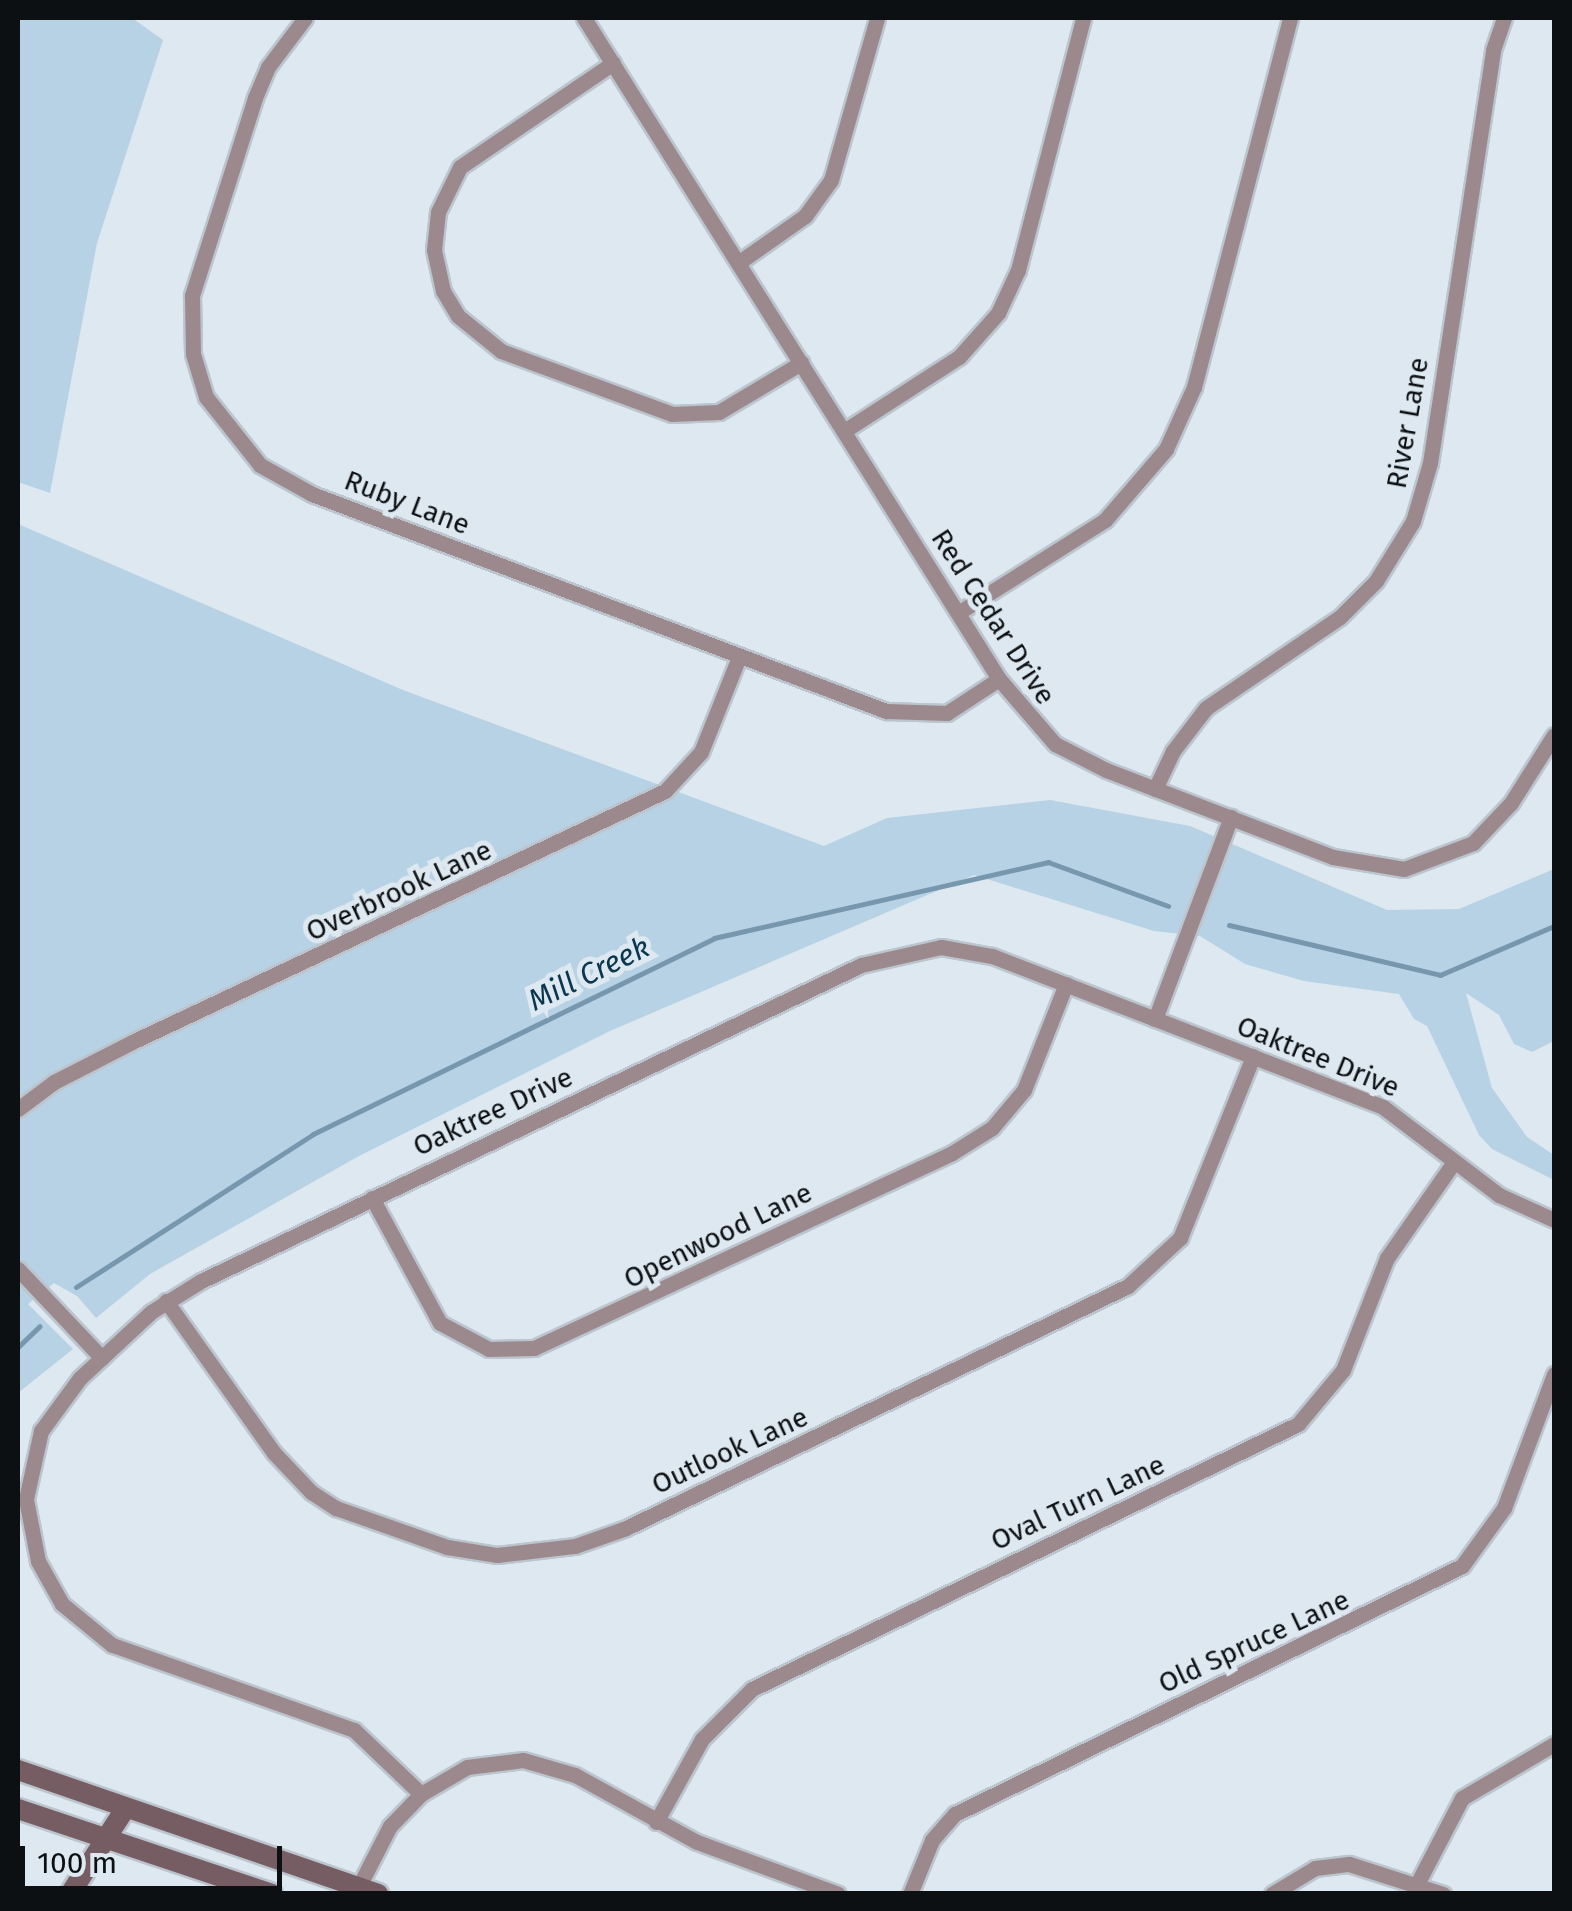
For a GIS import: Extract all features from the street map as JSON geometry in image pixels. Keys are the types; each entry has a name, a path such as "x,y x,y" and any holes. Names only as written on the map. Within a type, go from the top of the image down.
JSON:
{"main road":[{"path":"18,1770 364,1891"},
{"path":"18,1809 272,1894"},
{"path":"70,1894 125,1809"}],"street":[{"name":"Ruby Lane","path":"306,18 268,66 192,296 193,354 222,423 282,480 739,657 909,716 947,713 999,679"},
{"name":"Red Cedar Drive","path":"584,18 999,679 1055,744 1154,789 1363,866 1434,862 1474,844 1494,824 1554,735"},
{"path":"738,263 805,216 830,180 877,18"},
{"path":"844,431 959,357 998,312 1022,254 1083,18"},
{"path":"958,612 1106,520 1166,449 1194,387 1290,18"},
{"name":"River Lane","path":"1154,789 1172,751 1206,708 1340,618 1376,581 1413,520 1430,462 1492,50 1504,18"},
{"path":"613,63 460,167 438,212 434,250 443,290 458,316 502,351 672,414 719,412 801,362"},
{"name":"Overbrook Lane","path":"18,1109 54,1082 132,1042 643,804 679,779 701,752 739,657"},
{"path":"1154,1018 1231,817"},
{"name":"Oaktree Drive","path":"421,1794 354,1730 112,1645 62,1604 33,1548 26,1483 40,1431 62,1397 166,1301 372,1198 891,954 958,949 1066,984 1383,1107 1499,1194 1554,1220"},
{"name":"Openwood Lane","path":"372,1198 440,1323 489,1348 534,1348 952,1153 992,1128 1024,1090 1066,984"},
{"name":"Outlook Lane","path":"166,1301 274,1453 311,1492 336,1508 464,1550 530,1554 575,1546 626,1528 1128,1286 1180,1238 1253,1056"},
{"name":"Oval Turn Lane","path":"656,1822 702,1739 752,1689 1298,1424 1343,1370 1387,1258 1454,1162"},
{"path":"18,1270 102,1358"},
{"name":"Old Spruce Lane","path":"910,1894 932,1840 955,1814 1462,1566 1504,1508 1554,1374"},
{"path":"1417,1884 1462,1798 1554,1744"},
{"path":"364,1891 390,1826 421,1794 467,1768 523,1760 574,1775 656,1822 838,1894"},
{"path":"1272,1894 1315,1868 1349,1864 1443,1894"}],"shaded area":[{"path":"18,18 132,18 163,40 97,243 50,493 18,482"},
{"path":"18,524 403,690 824,846 887,818 1050,800 1190,826 1387,910 1459,909 1554,869 1554,1041 1532,1052 1514,1044 1499,1015 1466,993 1492,1088 1527,1137 1554,1155 1554,1180 1492,1149 1479,1135 1427,1026 1414,1019 1399,994 1304,981 1245,964 1200,936 1154,931 974,875 610,1031 359,1156 150,1274 96,1318 77,1296 54,1283 28,1304 73,1349 18,1393"}],"waterway":[{"name":"Mill Creek","path":"76,1287 313,1134 714,938 1048,862 1168,906"},
{"name":"Mill Creek","path":"1229,925 1440,975 1554,926"},
{"name":"Mill Creek","path":"18,1347 40,1326"}]}
